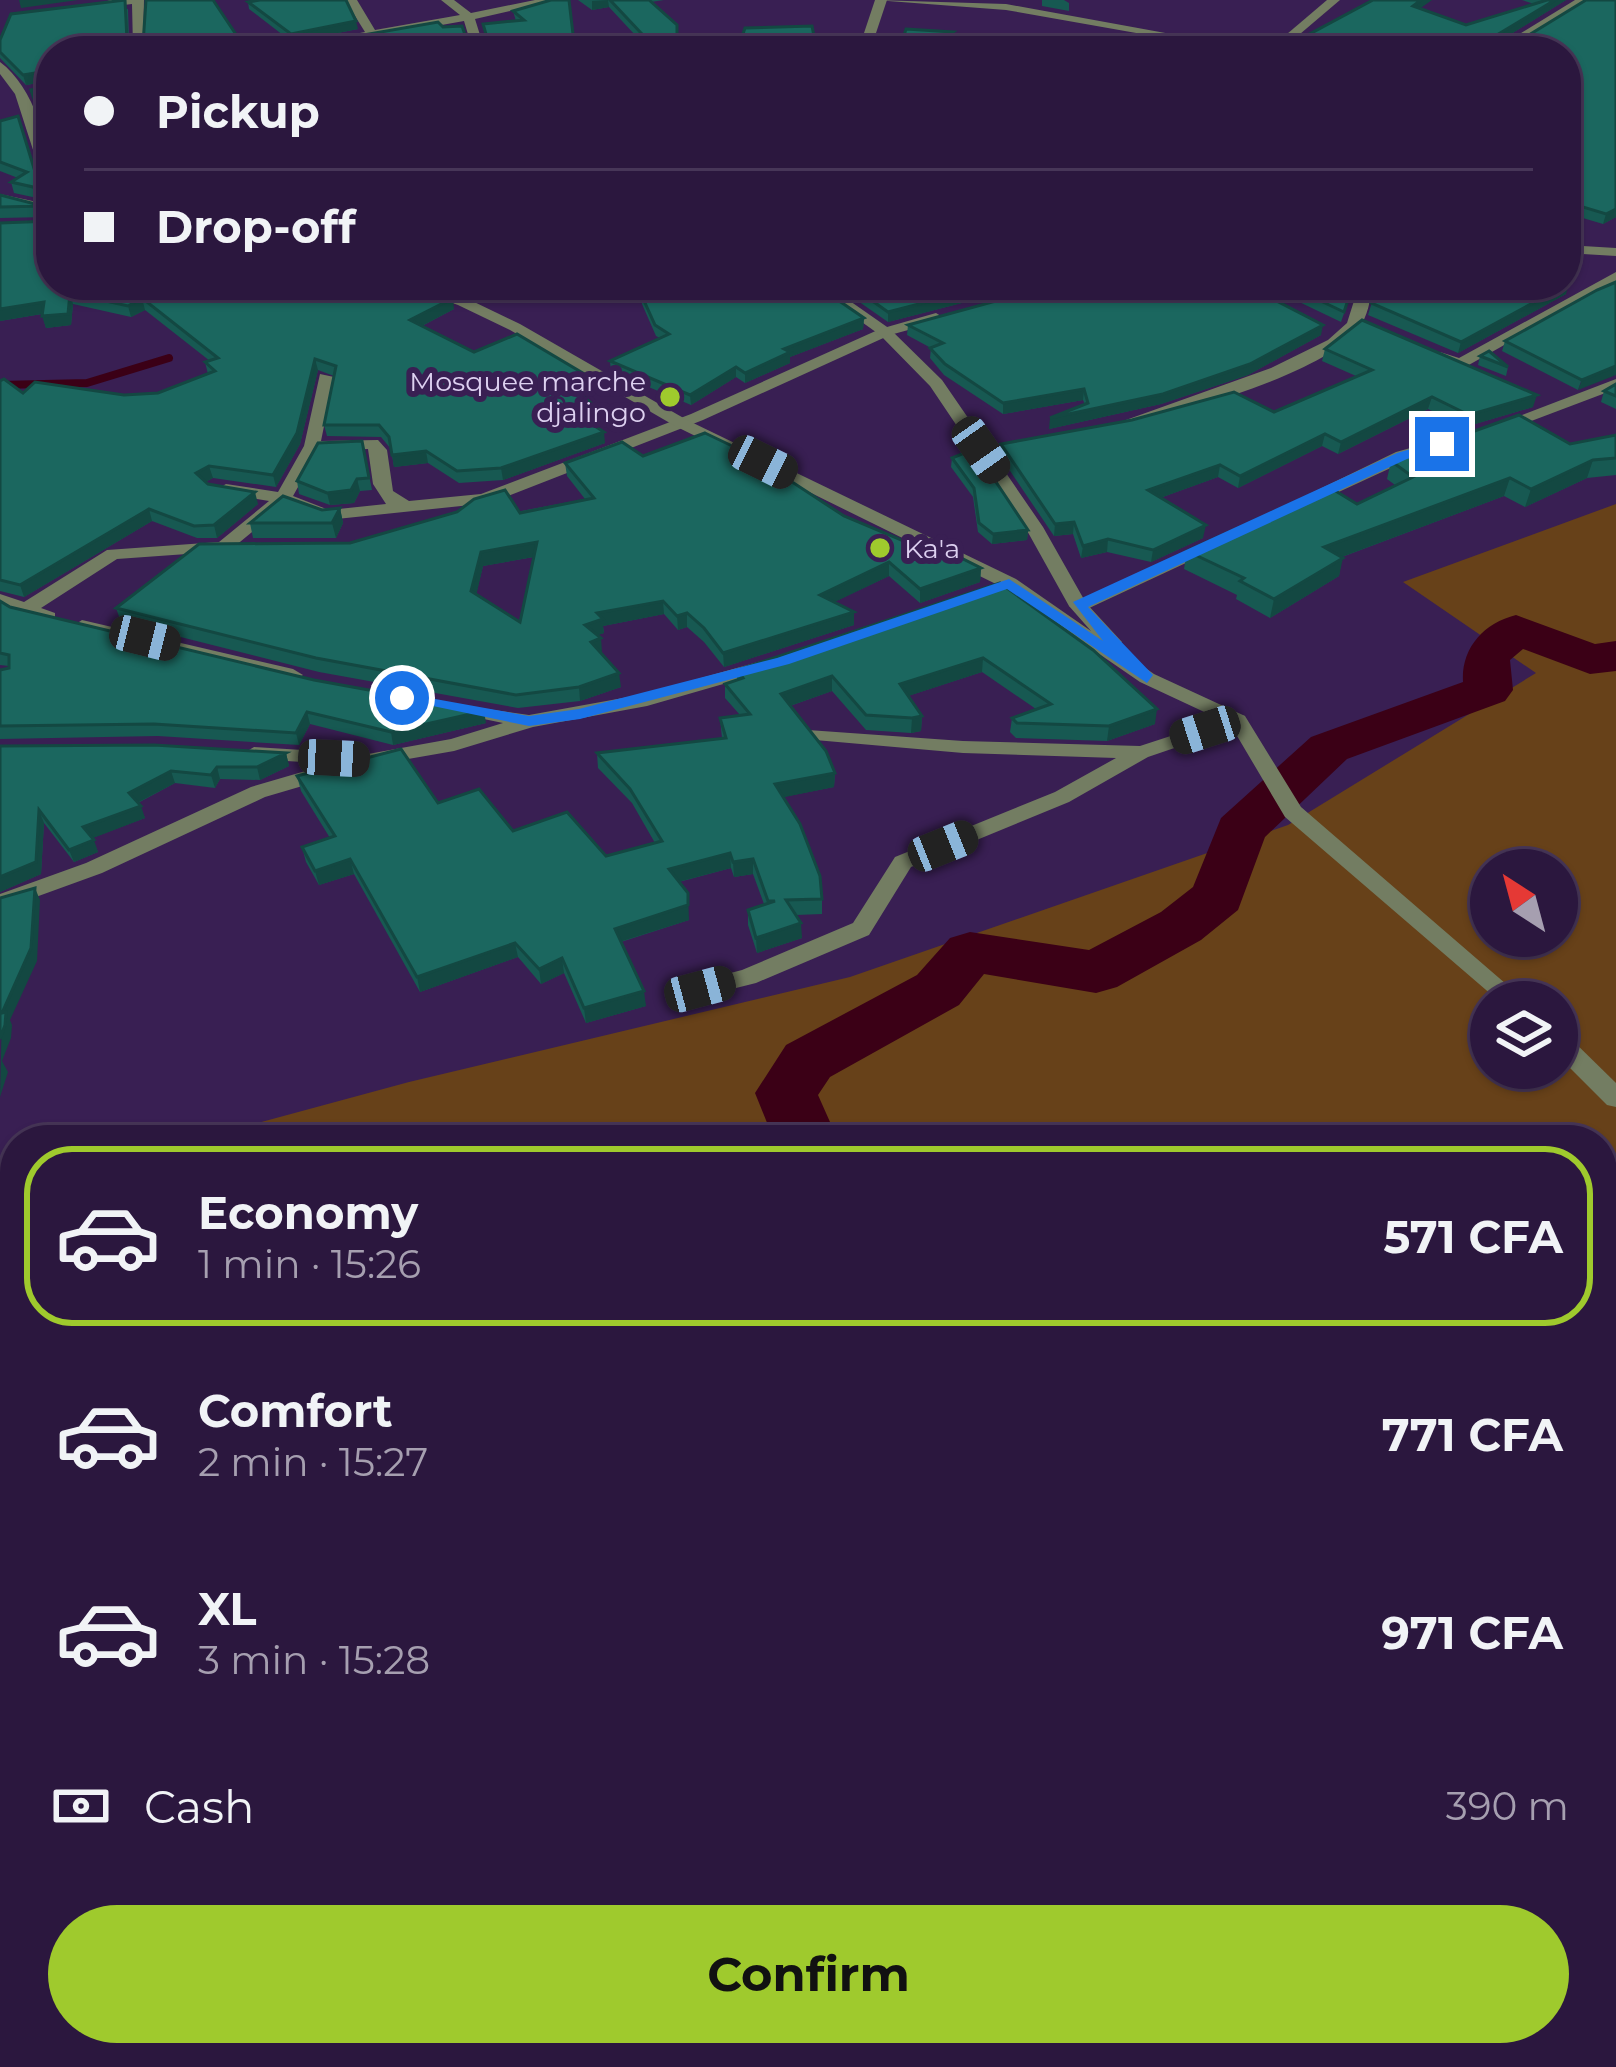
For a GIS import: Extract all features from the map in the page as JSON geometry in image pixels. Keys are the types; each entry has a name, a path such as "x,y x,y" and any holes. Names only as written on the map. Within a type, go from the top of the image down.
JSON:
{"street":[{"path":"92,6 138,0 140,36"},
{"path":"351,0 372,34"},
{"path":"365,36 552,0"},
{"path":"868,36 881,0 1006,8 1170,36"},
{"path":"1291,36 1334,0"},
{"path":"1523,36 1583,0"},
{"path":"453,2 469,17 475,36"},
{"path":"0,66 28,92 36,118"},
{"path":"0,198 36,204"},
{"path":"1581,250 1616,252"},
{"path":"1581,296 1616,276"},
{"path":"462,300 584,364 681,423 1009,583 1147,678 1238,720 1293,812 1489,981"},
{"path":"839,300 885,332 936,383 1078,606 1147,678"},
{"path":"1100,432 1251,382 1342,335 1356,320 1362,300"},
{"path":"1440,357 1461,363 1573,300"},
{"path":"212,487 283,497 327,514 472,502 681,423 885,332 961,312"},
{"path":"1356,320 1377,330"},
{"path":"1320,326 1342,335"},
{"path":"1419,348 1470,374"},
{"path":"225,547 283,497 312,446 326,377"},
{"path":"1272,516 1402,456 1563,407 1616,384"},
{"path":"1524,394 1563,407"},
{"path":"312,446 372,444 379,450 383,493 405,506"},
{"path":"981,450 1004,446"},
{"path":"414,530 466,511 472,502"},
{"path":"1078,606 1229,536"},
{"path":"23,610 113,554 268,547"},
{"path":"986,591 1009,583"},
{"path":"0,600 23,610 318,682"},
{"path":"0,902 94,868 258,791 368,760 454,745 529,721 647,700 783,661"},
{"path":"435,704 529,721"},
{"path":"700,989 748,977 862,929 903,862 1062,796 1141,752 1238,720"},
{"path":"815,734 963,747 1141,752"},
{"path":"222,751 368,760"},
{"path":"1578,1061 1616,1098"}],"shaded area":[{"path":"1616,504 1616,1125 250,1125 409,1082 850,977 1288,825 1536,673 1403,582"}],"building":[{"path":"125,0 127,36 36,36 36,73 23,75 0,52 11,14"},
{"path":"146,0 213,0 237,36 144,36"},
{"path":"346,0 356,21 291,34 248,2"},
{"path":"569,0 573,36 487,36 483,24 524,20 513,11"},
{"path":"610,0 649,0 677,25 677,36 644,36"},
{"path":"1373,0 1421,0 1413,6 1466,25 1555,0 1495,36 1306,36"},
{"path":"1586,0 1616,0 1616,209 1606,214 1581,206 1581,36 1527,36"},
{"path":"438,22 443,27 462,26 466,36 358,36"},
{"path":"812,26 814,36 742,36 745,28"},
{"path":"906,29 953,32 947,36 904,36"},
{"path":"18,116 36,188 11,182 27,172 0,162 0,121"},
{"path":"0,195 36,204 36,206 0,207"},
{"path":"36,222 36,300 69,300 68,314 42,316 44,302 0,309 0,223"},
{"path":"1616,282 1616,366 1582,380 1505,341 1581,300"},
{"path":"101,300 138,300 128,306"},
{"path":"145,300 449,300 410,320 474,352 517,334 586,375 566,380 592,404 570,410 604,432 501,468 457,471 426,451 392,455 389,437 379,425 324,425 336,366 315,359 297,433 273,475 209,466 196,473 208,484 255,492 214,525 194,526 149,509 20,585 0,580 0,381 4,379 23,393 35,382 124,395 158,393 215,371 205,362 218,358"},
{"path":"644,300 838,300 864,318 784,349 790,352 745,373 736,367 690,395 610,361 669,334 655,325"},
{"path":"871,300 935,300 888,312"},
{"path":"1000,300 1275,300 1323,325 1250,364 1163,394 1050,418 1088,403 1084,389 1003,403 945,364 930,348 943,343 908,325"},
{"path":"1319,300 1348,300 1344,312"},
{"path":"1372,300 1538,300 1461,342"},
{"path":"1362,320 1537,395 1469,415 1432,397 1341,442 1325,434 1240,476 1220,465 1148,490 1206,525 1153,550 1108,539 1083,546 1074,522 1055,524 1001,444 1132,420 1234,392 1274,412 1372,370 1325,349"},
{"path":"1489,351 1508,367 1480,356"},
{"path":"1519,415 1570,444 1616,435 1616,458 1593,460 1531,489 1510,478 1324,547 1343,558 1274,599 1240,581 1244,578 1187,551 1313,494 1334,490 1357,504 1413,477 1391,461"},
{"path":"705,433 751,455 844,516 932,553 943,549 981,568 920,589 889,562 820,595 854,612 723,653 687,613 677,616 663,601 597,613 603,619 585,625 601,638 591,642 619,673 579,687 516,695 316,658 116,608 199,544 350,543 457,512 474,499 505,490 520,513 594,498 565,463 622,442 643,456","holes":["537,542 520,622 471,591 481,552"]},
{"path":"362,441 369,478 357,479 351,490 327,493 297,481 318,443"},
{"path":"974,449 1028,530 993,534 979,523 974,488 952,458"},
{"path":"283,496 322,510 340,508 332,523 250,523"},
{"path":"1000,583 1093,650 1157,709 1109,726 1017,723 1012,718 1051,704 983,658 900,684 922,716 912,718 866,715 832,676 781,694 826,751 835,773 775,784 800,824 820,876 822,899 786,900 801,923 756,938 748,910 775,901 768,901 753,859 733,862 730,853 669,869 688,893 688,905 615,929 644,991 584,1008 562,958 539,969 515,943 417,977 350,859 315,871 302,847 335,836 297,776 401,749 438,803 479,789 513,831 567,812 606,856 662,841 630,789 597,753 726,738 720,718 750,714 725,684 743,678 737,670"},
{"path":"0,601 314,680 484,711 391,732 307,712 296,733 154,724 0,726 0,670 9,668 9,655 0,653"},
{"path":"154,745 286,753 257,767 217,767 211,775 171,771 129,793 141,806 83,827 94,840 69,850 39,810 36,862 0,877 0,746"},
{"path":"35,888 31,948 2,1013 6,1012 0,1039 0,898"}],"waterway":[{"path":"0,385 87,383 169,358"},
{"path":"800,1125 786,1093 808,1061 938,990 970,952 1096,972 1181,926 1218,897 1240,830 1329,748 1488,690 1486,657 1516,629 1590,659 1616,656"}],"place":[{"name":"Mosquee marche djalingo","path":"670,397"},
{"name":"Ka'a","path":"880,548"}],"route":[{"path":"402,698 529,721 580,714 783,661 1009,583 1147,678 1078,606 1402,456 1442,444"}]}
